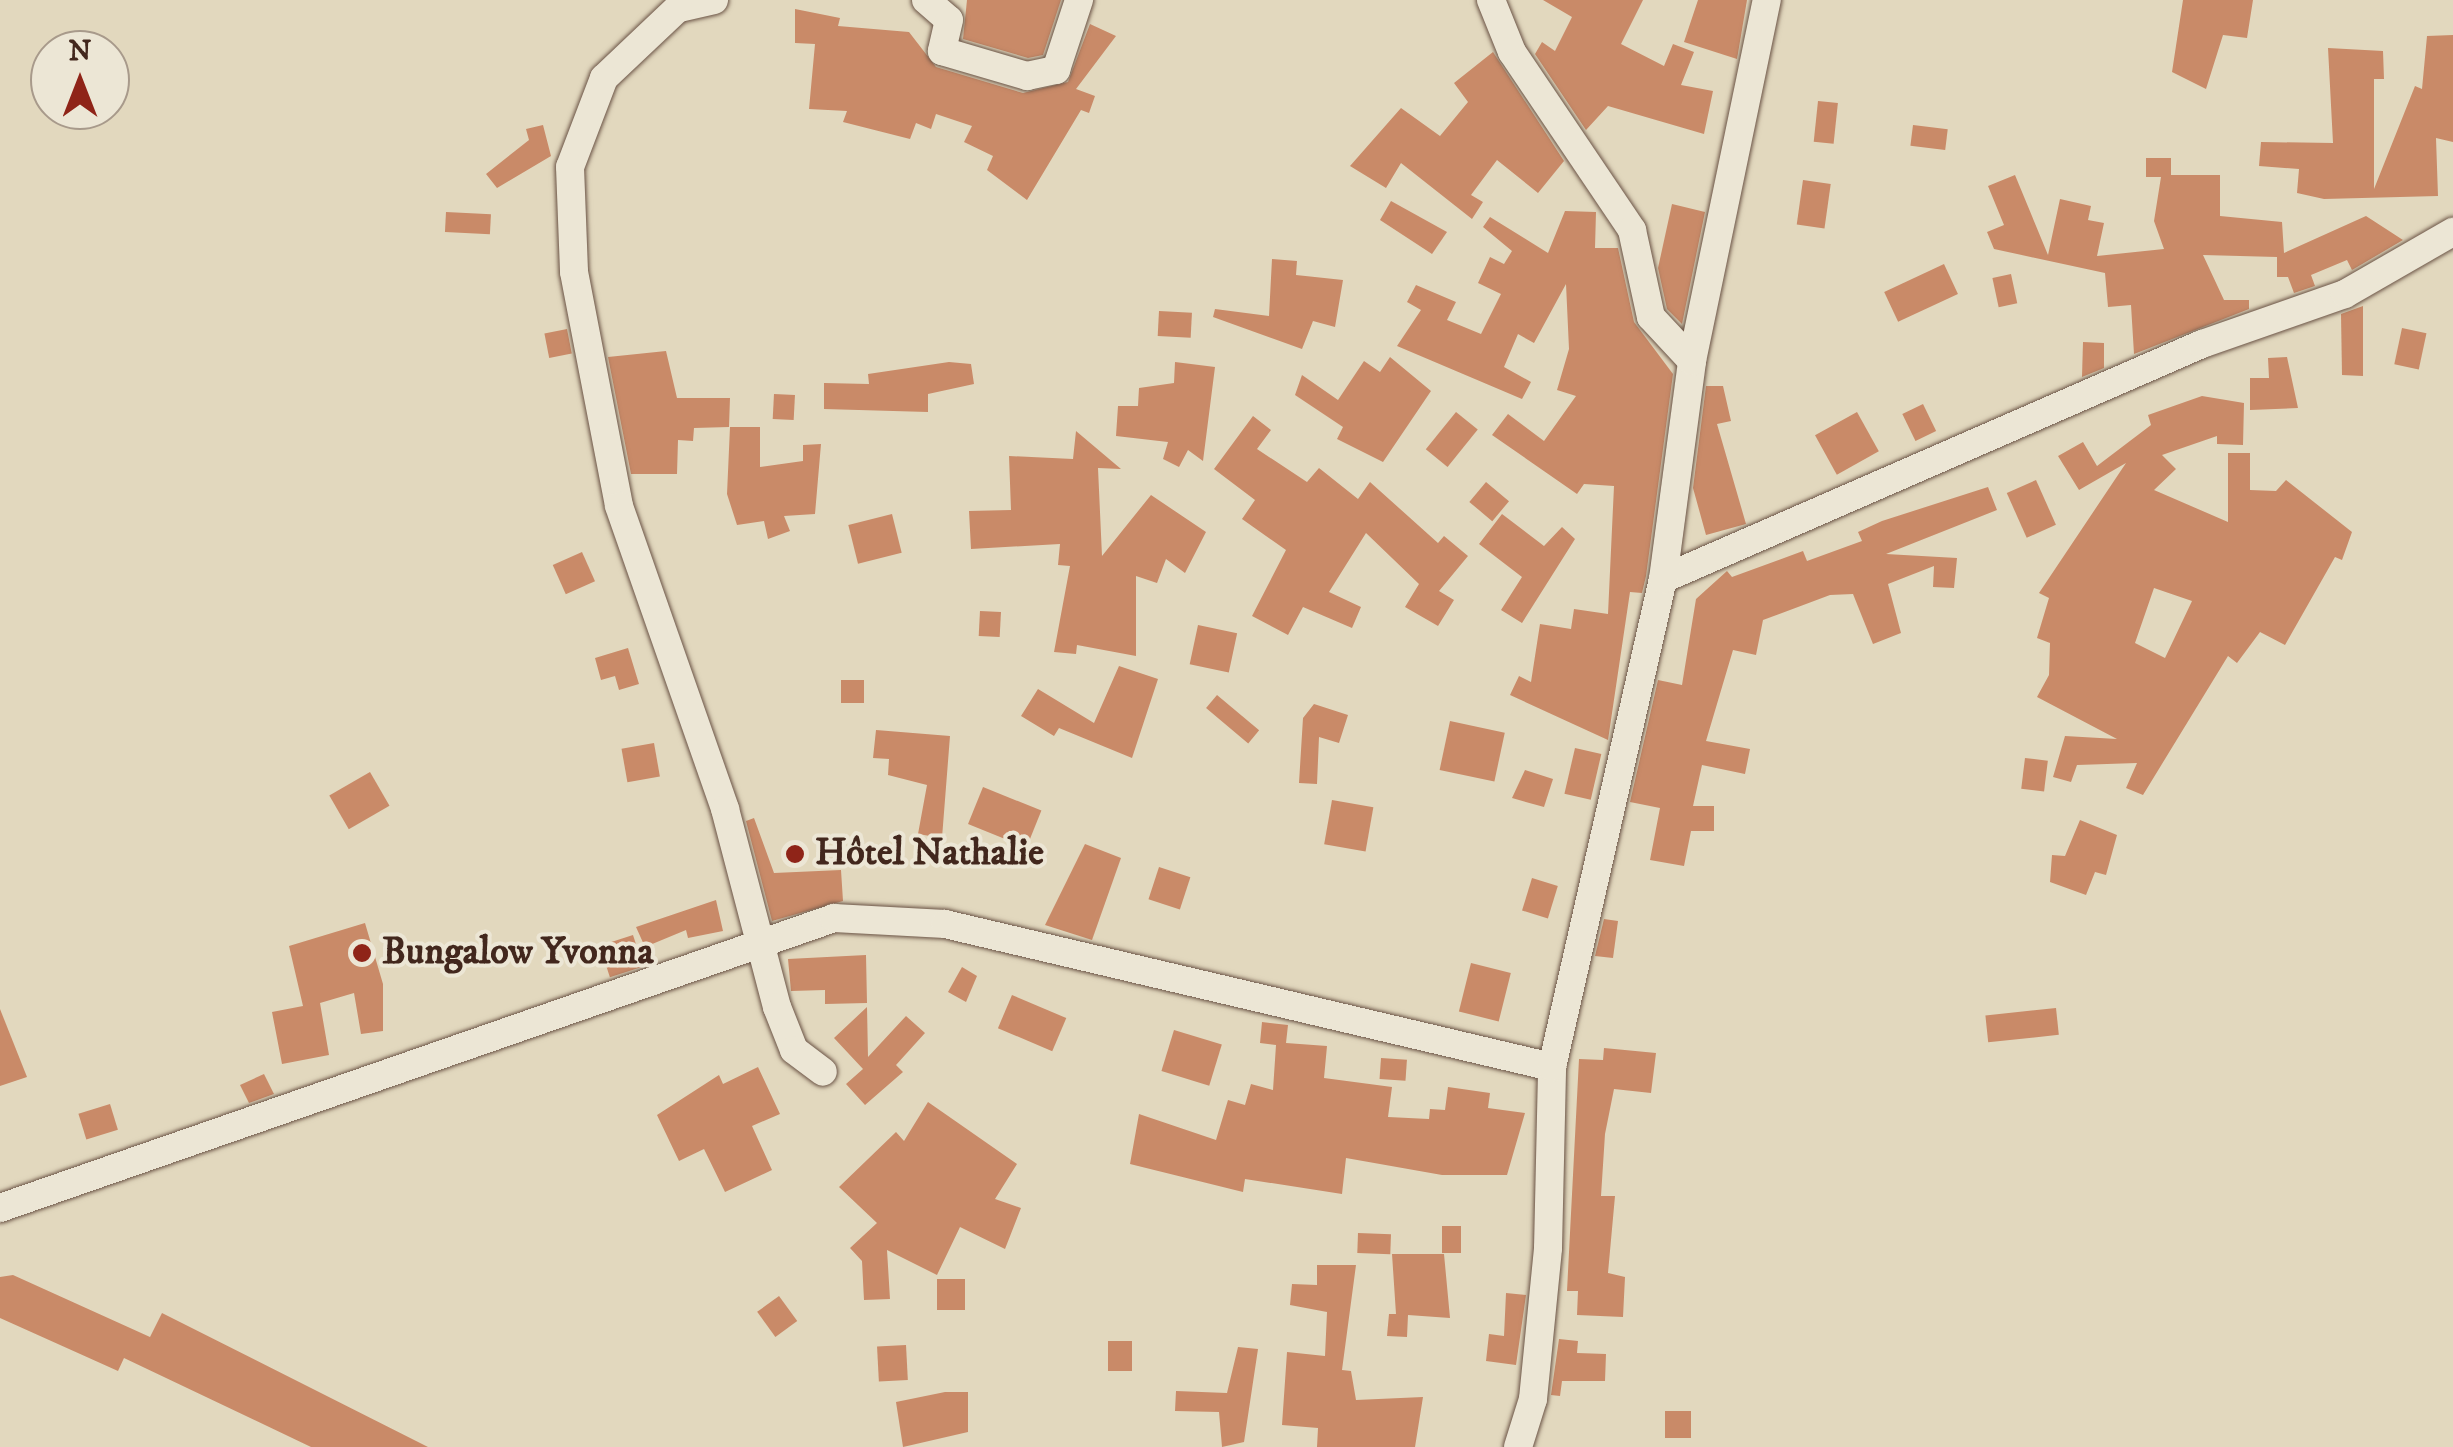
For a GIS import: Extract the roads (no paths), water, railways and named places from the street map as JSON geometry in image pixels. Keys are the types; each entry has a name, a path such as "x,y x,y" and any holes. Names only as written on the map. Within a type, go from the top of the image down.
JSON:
{"street":[{"path":"714,0 678,8 604,78 570,168 574,272 619,506 725,809 757,938 794,1050 823,1072"},
{"path":"926,0 949,20 942,51 1027,76 1056,70 1079,0"},
{"path":"1491,0 1512,52 1632,230 1651,316 1692,361"},
{"path":"1518,1447 1532,1400 1548,1248 1552,1068 1663,580 1692,361 1767,0"},
{"path":"1663,580 2202,344 2345,294 2453,232"},
{"path":"0,1208 757,938 834,918 946,924 1552,1068"}],"place":[{"name":"Hôtel Nathalie","path":"795,854"},
{"name":"Bungalow Yvonna","path":"362,953"}]}
